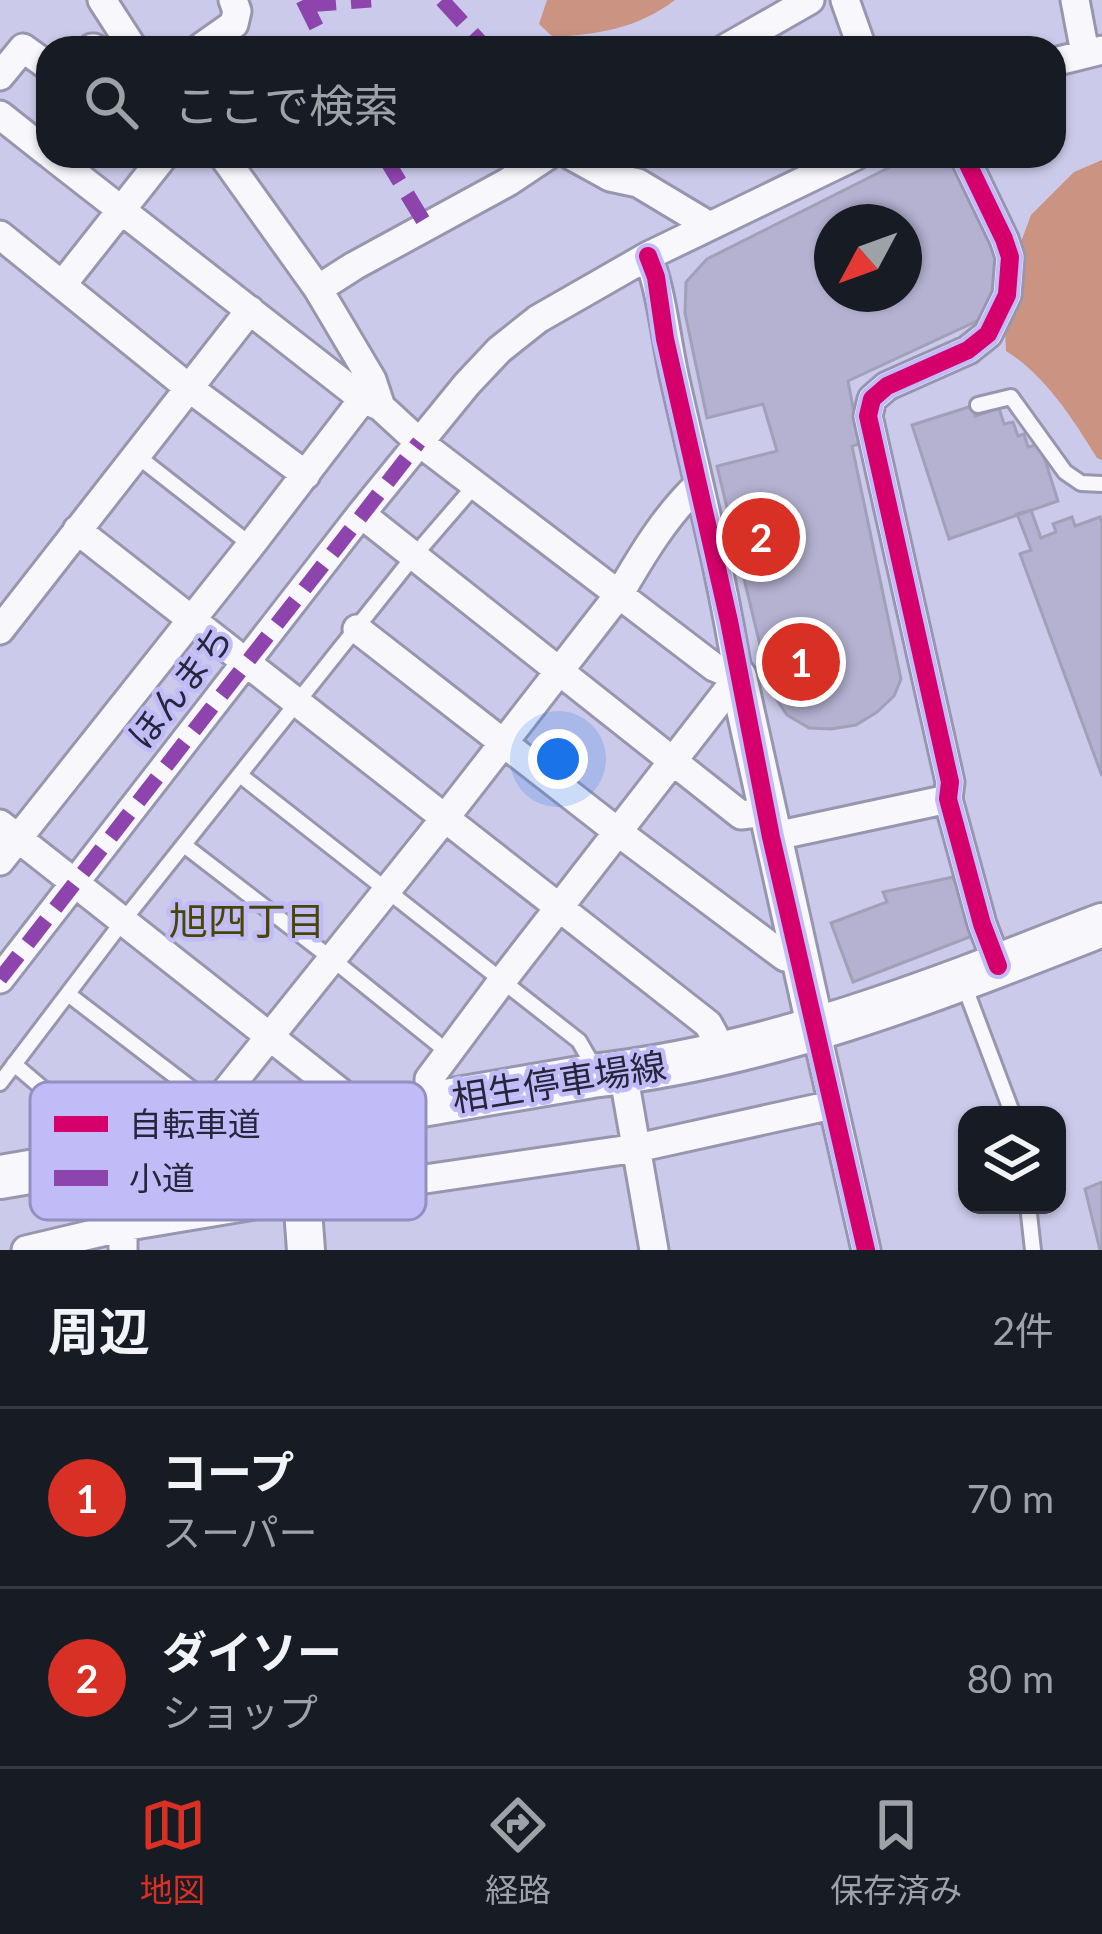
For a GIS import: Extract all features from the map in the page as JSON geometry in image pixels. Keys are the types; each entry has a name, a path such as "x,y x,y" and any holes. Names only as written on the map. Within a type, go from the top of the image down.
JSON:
{"main road":[{"name":"相生停車場線","path":"426,1103 667,1067 816,1030 1102,925"},
{"name":"相生停車場線","path":"0,1177 30,1172"}],"street":[{"path":"102,0 125,36"},
{"path":"217,36 234,24 233,0"},
{"path":"746,36 810,0"},
{"path":"845,0 858,36"},
{"path":"1075,0 1094,52"},
{"path":"0,76 23,48 36,57"},
{"path":"0,115 36,143"},
{"path":"68,168 714,667 738,677"},
{"path":"62,285 155,168"},
{"path":"0,861 9,831 191,622 306,475 372,403 372,380 318,289 232,168"},
{"path":"318,289 529,168"},
{"path":"594,168 638,183 708,225"},
{"name":"ほんまち","path":"0,979 361,514 499,350 538,319 648,256 829,168"},
{"path":"970,168 1010,257 999,314 988,334 968,350 887,386 872,399 868,416 950,782 948,799 982,924 980,973"},
{"path":"0,235 189,388 306,475"},
{"path":"648,256 769,825 866,1250"},
{"path":"0,630 250,310"},
{"path":"241,1082 270,1037 620,593 642,555 698,485"},
{"path":"361,514 741,815 769,825 948,799"},
{"path":"77,530 708,1024 716,1055"},
{"path":"357,629 785,957 799,957"},
{"path":"431,1102 429,1079 738,677"},
{"path":"9,831 327,1082"},
{"path":"608,1074 637,1148 654,1250"},
{"path":"426,1179 637,1148 832,1105"},
{"path":"26,1250 123,1238 202,1220"},
{"path":"304,1220 306,1250"}],"lane":[{"path":"978,405 1011,397 1065,472 1081,483 1102,484"},
{"path":"136,455 251,545"},
{"path":"0,1083 122,921 476,484"},
{"path":"240,775 579,1041 590,1060 608,1074"},
{"path":"184,845 448,1053"},
{"path":"980,973 1011,1106"},
{"path":"68,994 168,1082"},
{"path":"14,1064 35,1082"},
{"path":"1029,1214 1033,1250"}],"shaded area":[{"path":"547,0 675,0 646,18 586,34 552,36 539,24"},
{"path":"1102,160 1102,460 1046,385 1006,351 1005,327 1023,286 1021,242 1031,215 1074,172"}],"building":[{"path":"888,168 958,168 998,258 996,293 979,320 848,381 860,444 852,446 901,679 894,696 856,725 809,728 787,715 771,691 717,466 777,451 763,404 707,418 685,313 686,282 707,259 814,205 814,312 922,312 922,204 816,204"},
{"path":"972,406 975,416 999,408 1004,424 1013,422 1028,447 1040,444 1058,501 949,539 912,425"},
{"path":"1031,510 1041,538 1056,532 1053,524 1072,517 1075,526 1100,517 1102,523 1102,776 1020,554 1031,550 1017,514"},
{"path":"953,877 975,935 853,982 831,923 887,902 883,892"},
{"path":"1102,1182 1102,1250 1100,1250 1085,1189"}],"marked path":[{"path":"303,0 321,36"},
{"path":"306,5 371,0"},
{"path":"442,0 475,36"},
{"path":"391,168 427,227"},
{"path":"0,979 419,442"}],"cycle path":[{"path":"970,168 1010,257 1007,295 988,334 968,350 887,386 872,399 868,416 950,782 948,799 998,966"},
{"path":"648,256 729,621 771,837 866,1250"}],"place":[{"name":"ダイソー","path":"761,537"},
{"name":"コープ","path":"801,662"}],"district":[{"name":"旭四丁目","path":"247,921"}]}
